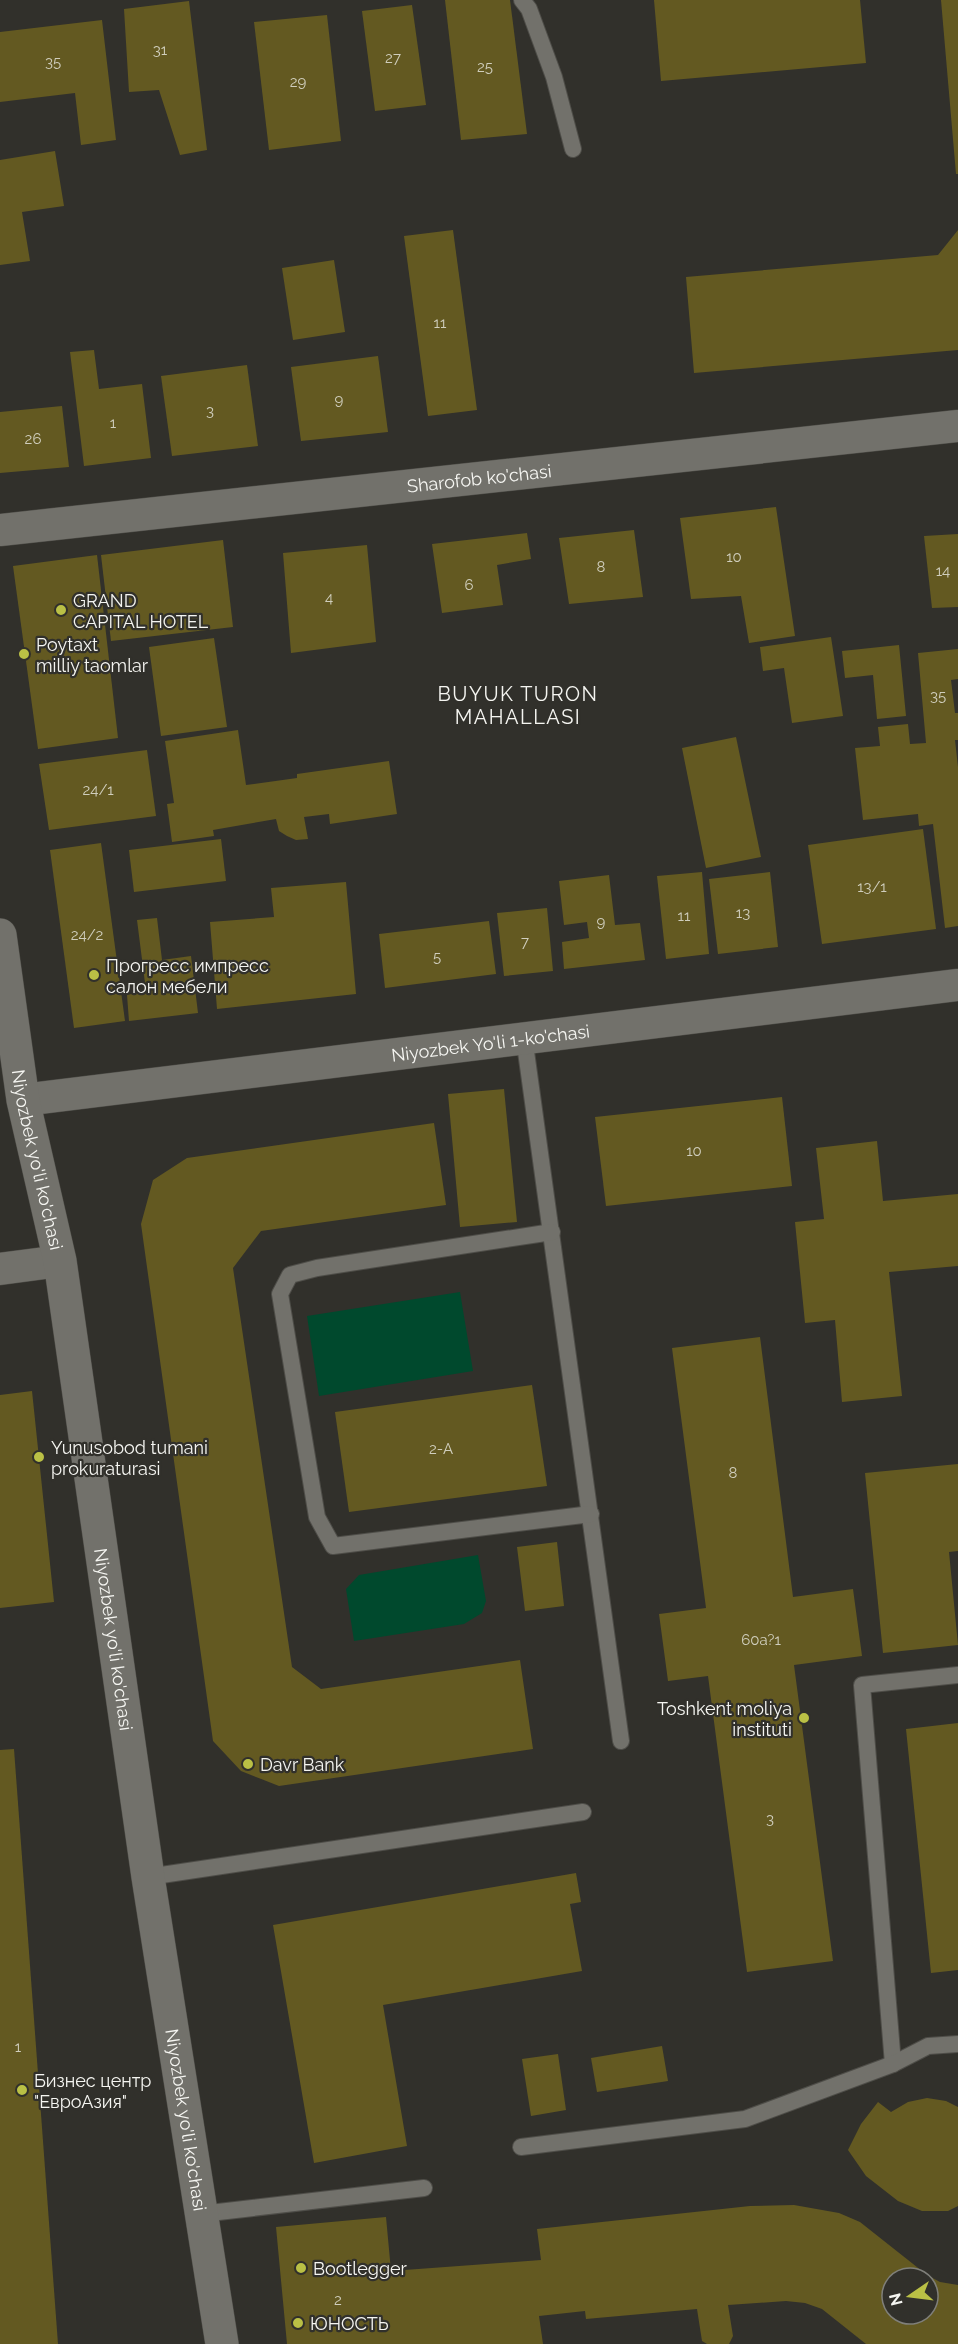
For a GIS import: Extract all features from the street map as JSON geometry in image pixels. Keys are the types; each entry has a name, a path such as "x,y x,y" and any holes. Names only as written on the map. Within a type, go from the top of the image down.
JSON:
{"street":[{"name":"Sharofob ko'chasi","path":"0,530 958,426"},
{"name":"Niyozbek yo'li ko'chasi","path":"0,935 23,1100 60,1261 148,1877 222,2344"},
{"name":"Niyozbek Yo'li 1-ko'chasi","path":"23,1100 958,985"},
{"path":"0,1269 60,1261"}],"lane":[{"path":"522,0 528,9 554,77 573,148"},
{"path":"524,1037 621,1741"},
{"path":"552,1232 317,1268 290,1275 280,1294 317,1518 333,1546 591,1514"},
{"path":"893,2064 862,1685 958,1675"},
{"path":"148,1877 583,1812"},
{"path":"521,2147 745,2119 893,2064 928,2046 958,2044"},
{"path":"201,2214 424,2188"}],"green space":[{"path":"460,1292 473,1371 319,1396 307,1316"},
{"path":"478,1555 486,1601 482,1613 464,1624 354,1641 346,1589 359,1575"}],"building":[{"path":"445,0 510,0 527,134 461,140"},
{"path":"654,0 860,0 866,63 661,81"},
{"path":"941,0 958,0 958,174 956,174"},
{"path":"189,1 207,150 180,155 159,90 129,92 124,9"},
{"path":"412,5 426,105 375,111 362,11"},
{"path":"327,15 341,141 269,150 254,22"},
{"path":"102,20 116,140 81,145 75,93 0,102 0,32"},
{"path":"55,151 64,206 22,212 30,261 0,265 0,160"},
{"path":"453,230 477,410 428,416 404,236"},
{"path":"958,230 958,350 694,373 686,277 938,255"},
{"path":"334,260 345,332 293,340 282,268"},
{"path":"94,350 99,389 142,384 151,458 84,466 70,352"},
{"path":"378,356 388,432 301,441 291,367"},
{"path":"247,365 258,446 172,456 161,376"},
{"path":"62,406 69,467 0,473 0,412"},
{"path":"776,507 795,636 749,643 741,596 691,599 680,518"},
{"path":"634,530 643,597 569,604 559,538"},
{"path":"527,533 531,559 497,565 503,605 442,613 432,544"},
{"path":"958,534 958,607 932,608 924,536"},
{"path":"223,540 233,627 111,641 101,555"},
{"path":"367,545 376,642 291,653 283,553"},
{"name":"GRAND CAPITAL HOTEL","path":"97,555 118,738 38,749 13,566"},
{"path":"831,637 843,716 792,723 784,668 763,671 760,647"},
{"path":"214,638 227,727 161,736 149,647"},
{"path":"899,645 906,716 877,719 873,675 845,678 842,651"},
{"path":"958,649 958,679 951,680 955,713 958,713 958,740 955,740 958,767 958,926 945,928 933,824 919,826 918,814 863,820 855,748 880,746 878,727 908,724 910,744 926,743 918,653"},
{"path":"238,730 246,785 297,778 297,774 389,761 397,814 330,824 329,814 304,817 308,839 296,840 279,831 276,819 213,830 214,836 172,842 167,804 174,803 165,741"},
{"path":"736,737 761,857 706,868 682,748"},
{"path":"147,750 156,816 49,830 39,764"},
{"path":"923,829 936,929 822,944 808,845"},
{"path":"221,839 226,881 134,892 129,850"},
{"path":"101,843 125,1021 74,1028 50,850"},
{"path":"702,872 709,954 666,959 657,876"},
{"path":"770,872 778,947 718,954 709,879"},
{"path":"609,875 615,925 640,923 645,960 564,969 562,942 589,938 587,922 564,925 559,881"},
{"path":"346,882 356,994 217,1009 210,922 274,917 271,888"},
{"path":"547,908 553,971 504,976 497,913"},
{"path":"157,918 162,960 191,956 198,1013 129,1021 127,995 146,991 137,920"},
{"path":"489,921 496,974 385,988 379,934"},
{"path":"504,1089 517,1222 460,1227 448,1094"},
{"path":"782,1097 792,1186 606,1206 595,1117"},
{"path":"434,1123 446,1205 261,1231 233,1268 292,1667 321,1689 520,1660 533,1749 279,1786 241,1771 213,1741 141,1224 153,1180 187,1158"},
{"path":"877,1141 883,1201 958,1194 958,1266 889,1272 902,1396 842,1402 835,1320 805,1323 795,1222 824,1219 816,1148"},
{"path":"760,1337 793,1597 853,1589 862,1656 794,1665 833,1961 747,1972 708,1676 668,1681 659,1614 706,1608 672,1348"},
{"path":"532,1385 547,1486 349,1512 335,1412"},
{"path":"32,1391 54,1602 0,1608 0,1395"},
{"path":"958,1464 958,1551 949,1552 958,1645 883,1653 865,1473"},
{"path":"557,1542 564,1606 525,1611 517,1547"},
{"path":"958,1723 958,1970 931,1973 906,1729"},
{"path":"14,1749 58,2344 0,2344 0,1750"},
{"path":"576,1873 581,1902 570,1904 582,1971 383,2005 407,2146 314,2163 273,1925"},
{"path":"662,2046 668,2081 597,2092 591,2058"},
{"path":"558,2054 566,2110 531,2116 522,2059"},
{"path":"927,2098 946,2101 958,2107 958,2206 948,2211 922,2211 898,2201 866,2176 848,2150 861,2124 878,2102 891,2112 908,2102"},
{"path":"794,2205 839,2213 860,2222 916,2266 880,2266 880,2326 940,2326 940,2282 958,2285 958,2344 866,2344 822,2309 805,2303 786,2301 728,2305 733,2336 729,2344 707,2344 702,2341 697,2309 586,2319 585,2311 539,2316 543,2344 287,2344 276,2227 386,2217 391,2271 541,2260 537,2229 750,2206"}],"place":[{"name":"GRAND CAPITAL HOTEL","path":"61,610"},
{"name":"Poytaxt milliy taomlar","path":"24,654"},
{"name":"Прогресс импресс салон мебели","path":"94,975"},
{"name":"Yunusobod tumani prokuraturasi","path":"39,1457"},
{"name":"Toshkent moliya instituti","path":"804,1718"},
{"name":"Davr Bank","path":"248,1764"},
{"name":"Бизнес центр \"ЕвроАзия\"","path":"22,2090"},
{"name":"Bootlegger","path":"301,2268"},
{"name":"ЮНОСТЬ","path":"298,2323"}],"district":[{"name":"BUYUK TURON MAHALLASI","path":"518,706"}]}
